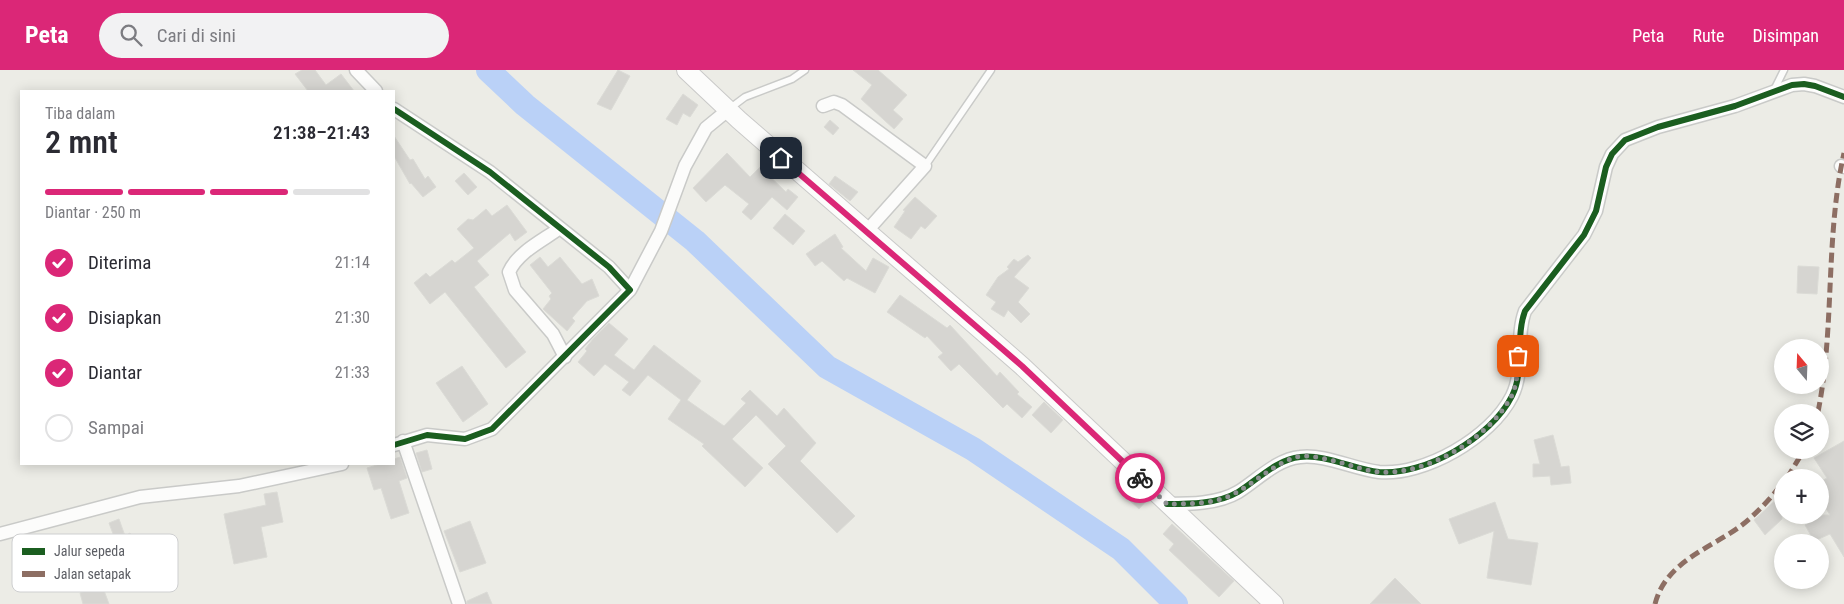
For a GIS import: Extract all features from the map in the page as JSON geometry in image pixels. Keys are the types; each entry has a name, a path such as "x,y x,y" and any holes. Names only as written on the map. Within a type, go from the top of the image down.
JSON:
{"main road":[{"path":"686,70 728,110 866,232 1022,366 1274,604"}],"street":[{"path":"356,70 375,90"},
{"path":"1167,504 1219,500 1236,493 1272,469 1295,458 1310,458 1360,469 1396,472 1422,466 1445,457 1477,436 1512,396 1518,369 1520,324 1525,311 1584,235 1598,205 1606,167 1618,146 1638,134 1735,106 1792,85 1804,84 1844,98"},
{"path":"823,106 834,102 842,105 925,166 866,232"},
{"path":"395,110 490,172 609,266 630,290"},
{"path":"459,604 399,443 427,435 464,439 492,430 565,357 630,290 661,231 685,166 706,128 728,110"},
{"path":"560,228 520,256 513,263 509,272 515,290 553,334 565,357"},
{"path":"0,534 140,497 239,486 337,465"}],"lane":[{"path":"728,110 745,97 792,79 805,70"},
{"path":"925,166 991,70"},
{"path":"1773,92 1784,70"}],"building":[{"path":"302,70 315,70 326,85 341,74 353,90 307,90 295,74"},
{"path":"618,70 630,76 611,110 597,104"},
{"path":"853,70 878,70 907,95 893,110 903,119 894,129 861,99 872,85"},
{"path":"683,94 698,105 690,117 683,113 677,125 666,119"},
{"path":"830,120 839,128 833,135 824,127"},
{"path":"395,138 410,160 413,159 425,179 428,176 436,187 423,197 410,184 395,158"},
{"path":"727,153 750,177 760,167 786,192 788,189 798,197 787,210 772,197 751,220 742,212 749,204 725,185 706,202 693,188"},
{"path":"464,173 477,187 468,195 455,181"},
{"path":"835,176 858,192 850,201 829,184"},
{"path":"915,197 937,216 925,229 921,226 911,239 894,227 905,211 903,210"},
{"path":"507,205 527,232 515,241 510,233 477,261 489,275 474,287 526,352 506,368 445,292 430,304 414,283 426,273 430,277 452,260 455,263 474,248 457,229 468,219 473,220 486,209 492,216"},
{"path":"785,214 805,231 793,245 773,228"},
{"path":"835,234 843,247 841,248 866,271 873,258 889,267 875,293 847,278 844,281 822,261 815,266 806,254"},
{"path":"1028,255 1031,258 1014,277 1029,288 1018,302 1030,314 1021,323 1008,310 1004,317 991,309 996,302 986,295 998,277 1009,269 1007,267 1014,259 1018,262"},
{"path":"540,257 548,267 560,257 582,284 592,279 599,296 587,301 572,318 575,321 567,331 543,309 551,299 549,296 552,293 530,265"},
{"path":"1798,266 1819,267 1817,294 1797,293"},
{"path":"900,295 947,328 950,325 997,376 1000,372 1019,392 1017,394 1032,407 1022,418 1007,404 1003,408 959,364 951,371 938,357 943,353 927,336 925,338 887,312"},
{"path":"609,323 628,339 614,355 634,370 654,345 701,381 687,400 724,426 746,403 741,399 750,390 777,416 784,408 816,443 800,461 855,516 837,533 768,464 786,446 756,415 732,439 763,468 745,487 702,446 704,444 668,419 681,400 648,375 630,396 622,390 629,382 605,364 594,376 578,362 587,351 585,349"},
{"path":"462,366 488,404 463,422 436,383"},
{"path":"1044,402 1063,420 1051,433 1032,415"},
{"path":"1553,435 1561,467 1569,466 1571,483 1551,485 1550,476 1533,477 1533,464 1540,464 1534,440"},
{"path":"1844,441 1844,557 1830,534 1810,534 1805,525 1829,524 1829,469 1821,469 1815,459 1829,459 1829,450"},
{"path":"427,450 432,469 422,472 416,453"},
{"path":"400,457 407,478 399,481 409,513 391,519 381,488 374,490 367,468 377,465 395,465 395,459"},
{"path":"1136,489 1147,500 1139,509 1127,498"},
{"path":"277,492 283,522 261,527 267,557 234,564 224,514 266,505 264,494"},
{"path":"1774,501 1774,524 1777,524 1765,535 1754,520"},
{"path":"1495,502 1508,539 1538,543 1531,585 1487,578 1494,531 1459,544 1449,519"},
{"path":"119,519 124,534 113,534 109,523"},
{"path":"470,521 486,563 460,572 444,531"},
{"path":"1172,524 1234,581 1219,597 1169,550 1174,544 1163,534"},
{"path":"1395,578 1421,604 1370,604"},
{"path":"105,592 109,604 83,604 80,593"},
{"path":"487,592 492,604 467,604 467,601"}],"waterway":[{"path":"488,70 525,105 695,241 827,367 973,449 1121,549 1176,604"}],"marked path":[{"path":"1819,404 1827,348 1834,217 1844,153"},
{"path":"1792,469 1799,459"},
{"path":"1655,604 1661,589 1679,566 1742,525 1774,493"}],"cycle path":[{"path":"1167,504 1185,504 1222,499 1238,492 1275,466 1300,457 1320,458 1379,472 1397,472 1435,461 1473,440 1489,426 1512,396 1518,376 1522,321 1525,311 1584,235 1596,211 1606,167 1612,154 1625,140 1658,127 1735,106 1792,85 1804,84 1815,86 1844,97"},
{"path":"395,110 490,172 609,267 630,290 492,429 465,439 427,435 395,445"}],"way so far":[{"path":"1140,478 1167,504 1182,504 1219,500 1236,493 1284,462 1299,457 1324,460 1378,472 1396,472 1422,466 1445,457 1477,436 1497,416 1512,396 1518,369 1518,356"}],"route":[{"path":"781,158 1022,366 1140,478"}]}
